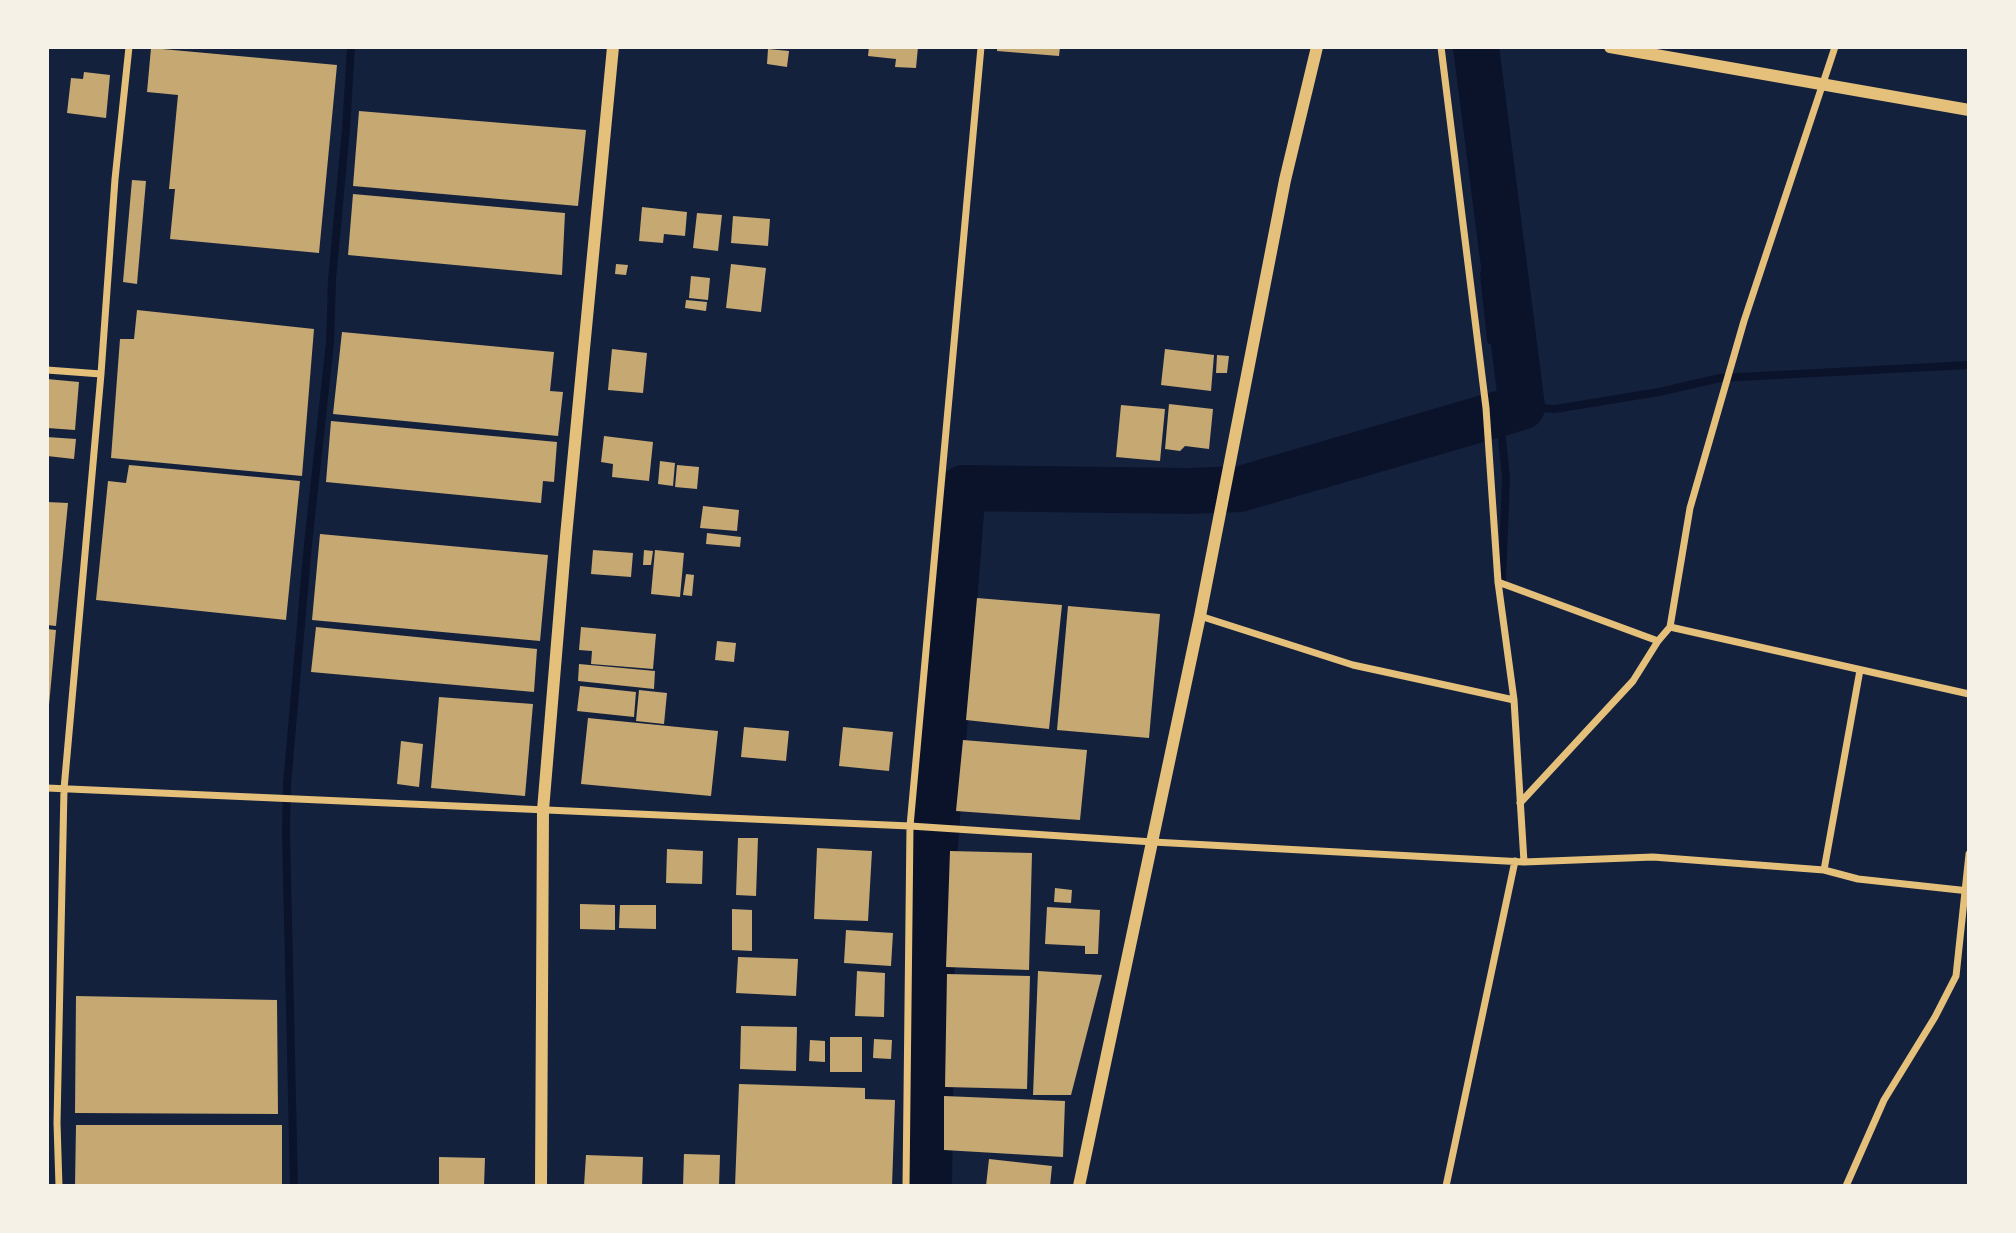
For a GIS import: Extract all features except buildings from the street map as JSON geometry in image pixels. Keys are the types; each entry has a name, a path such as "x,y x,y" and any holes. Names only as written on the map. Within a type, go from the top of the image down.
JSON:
{"street":[{"path":"58,1186 57,1109 64,789 102,374 115,179 129,47"},
{"path":"541,1186 543,810 566,536 613,47"},
{"path":"906,1186 909,826 981,47"},
{"path":"1079,1186 1200,616 1285,180 1317,47"},
{"path":"1441,47 1486,408 1498,582 1514,700 1524,862"},
{"path":"1611,47 1969,110"},
{"path":"1520,803 1633,681 1670,627 1690,508 1744,321 1835,47"},
{"path":"47,370 102,374"},
{"path":"1498,582 1658,641"},
{"path":"1200,616 1353,665 1514,700"},
{"path":"1670,627 1969,694"},
{"path":"1824,870 1860,670"},
{"path":"47,788 909,826 1524,862 1653,858 1824,870 1858,879 1967,890"},
{"path":"1846,1186 1884,1100 1935,1017 1956,976 1969,854"},
{"path":"1446,1186 1515,861"}],"waterway":[{"path":"294,1186 287,785 308,544 330,343 332,280 351,47"},
{"path":"929,1186 933,869 963,488 1189,491 1240,489 1522,407 1476,47"},
{"path":"1484,274 1491,340"},
{"path":"1522,407 1555,409 1659,392 1720,378 1969,365"},
{"path":"1499,407 1506,478 1502,579"}]}
